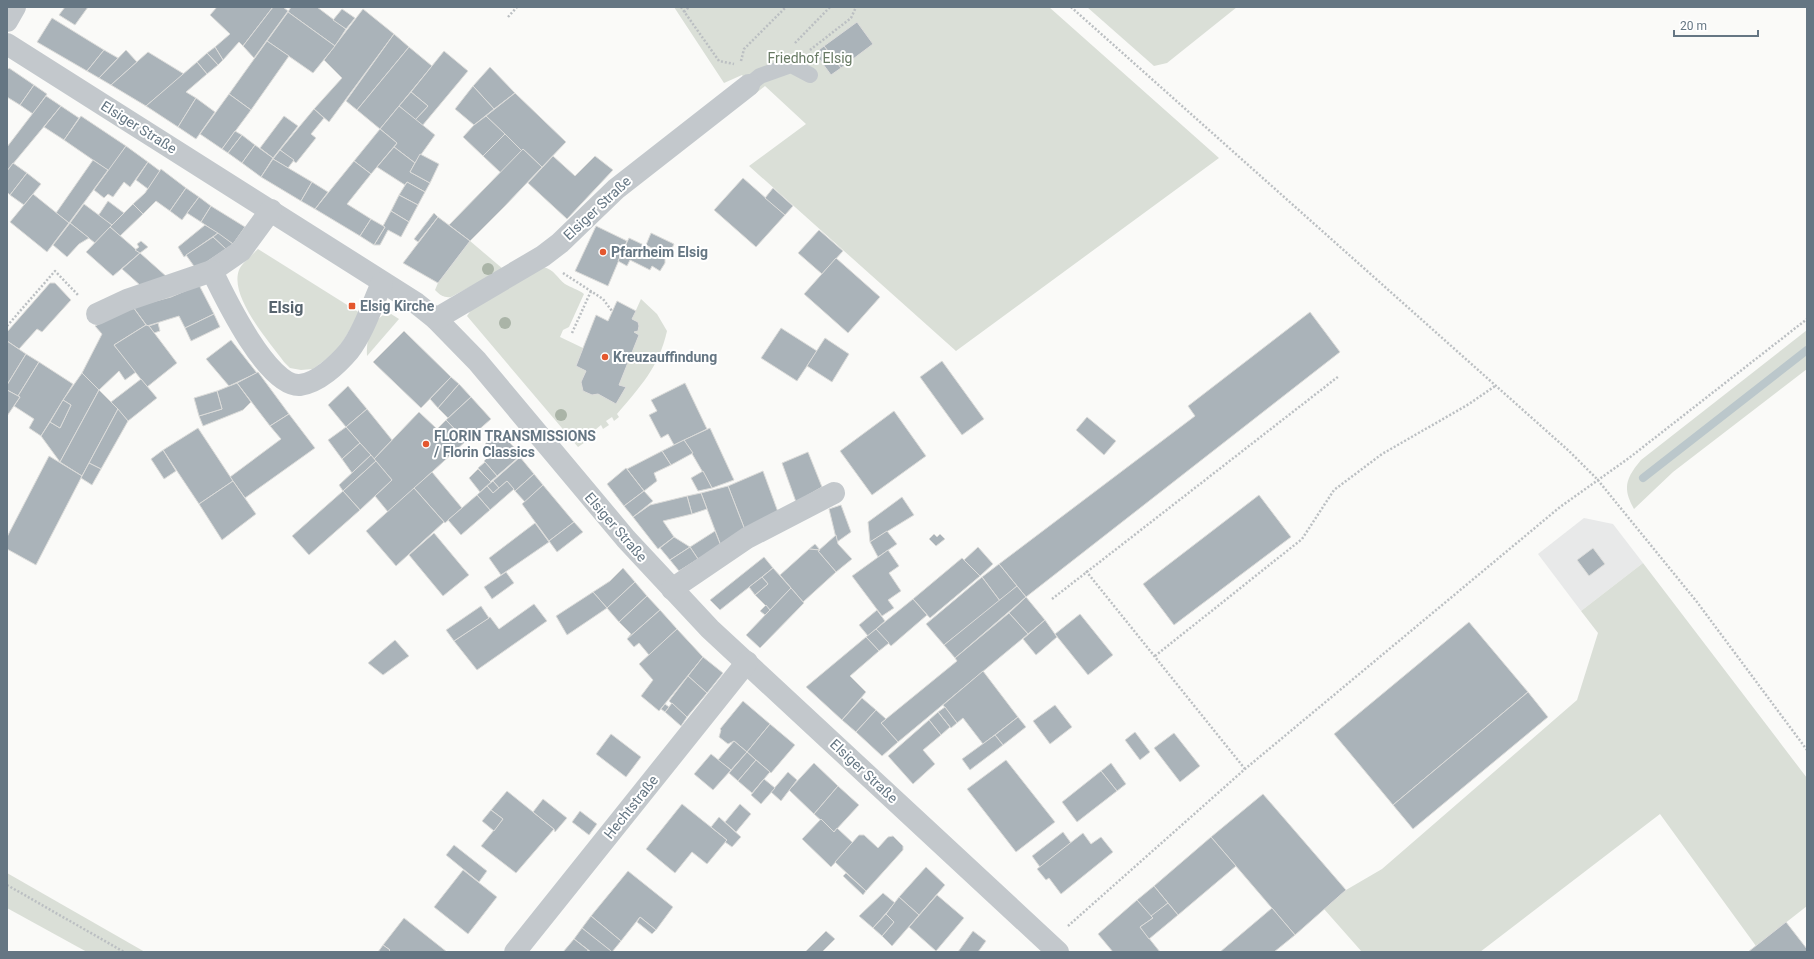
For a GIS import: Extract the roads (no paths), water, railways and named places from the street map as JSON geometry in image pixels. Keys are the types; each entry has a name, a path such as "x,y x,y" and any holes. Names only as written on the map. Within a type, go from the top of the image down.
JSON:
{"street":[{"path":"7,21 16,7"},
{"name":"Elsiger Straße","path":"7,44 271,210 382,283 416,303 436,319 477,361 626,539 710,629 748,662 1053,948"},
{"name":"Elsiger Straße","path":"436,319 543,256 560,243 616,189 749,85"},
{"path":"96,314 127,300 212,271 241,251 271,210"},
{"path":"212,271 238,324 259,352 276,373 287,381 299,385 312,382 330,369 349,351 362,329 382,283"},
{"path":"672,589 747,538 834,493"},
{"name":"Hechtstraße","path":"515,952 748,662"}],"lane":[{"path":"749,85 760,76 791,65 810,75"}],"waterway":[{"path":"1643,478 1807,350"}],"place":[{"name":"Pfarrheim Elsig","path":"603,252"},
{"name":"Elsig Kirche","path":"352,306"},
{"name":"Kreuzauffindung","path":"605,357"},
{"name":"FLORIN TRANSMISSIONS / Florin Classics","path":"426,444"}],"district":[{"name":"Elsig","path":"286,307"}],"park label":[{"name":"Friedhof Elsig","path":"810,58"}]}
